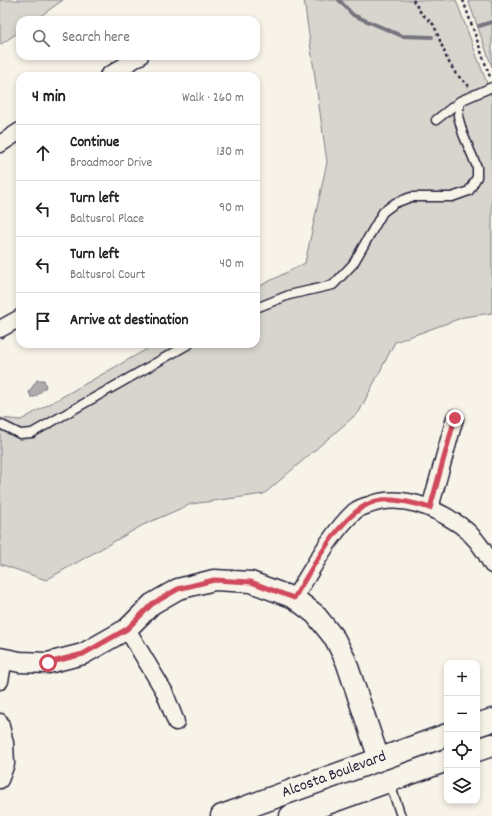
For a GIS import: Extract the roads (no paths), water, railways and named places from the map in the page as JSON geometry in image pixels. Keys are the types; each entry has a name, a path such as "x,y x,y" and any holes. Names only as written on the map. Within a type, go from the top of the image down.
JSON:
{"main road":[{"path":"480,724 492,720"},
{"name":"Alcosta Boulevard","path":"222,816 444,736"},
{"path":"480,749 492,745"},
{"name":"Alcosta Boulevard","path":"291,816 444,761"}],"street":[{"path":"114,72 134,60"},
{"path":"0,144 16,134"},
{"path":"0,329 16,320"},
{"path":"430,508 455,418"},
{"path":"294,598 334,534 356,509 380,500 406,501 430,508 461,526 484,550 492,565"},
{"path":"0,681 2,659 48,663 83,654 127,629 152,604 178,589 214,580 251,582 294,598 315,614 335,639 341,650 364,709 379,759 389,780"},
{"path":"127,629 164,691 176,722"},
{"path":"0,722 5,743 6,764 0,780"}],"lane":[{"path":"436,120 460,101 492,87"},
{"path":"260,306 289,295 333,284 353,264 383,212 395,203 411,197 452,198 469,191 477,177 477,167 463,134 458,116 460,101"},
{"path":"0,424 20,434 32,433 182,348"},
{"path":"389,780 401,816"}],"waterway":[{"path":"339,0 353,15 402,36 432,37"},
{"path":"479,26 492,22"}]}
